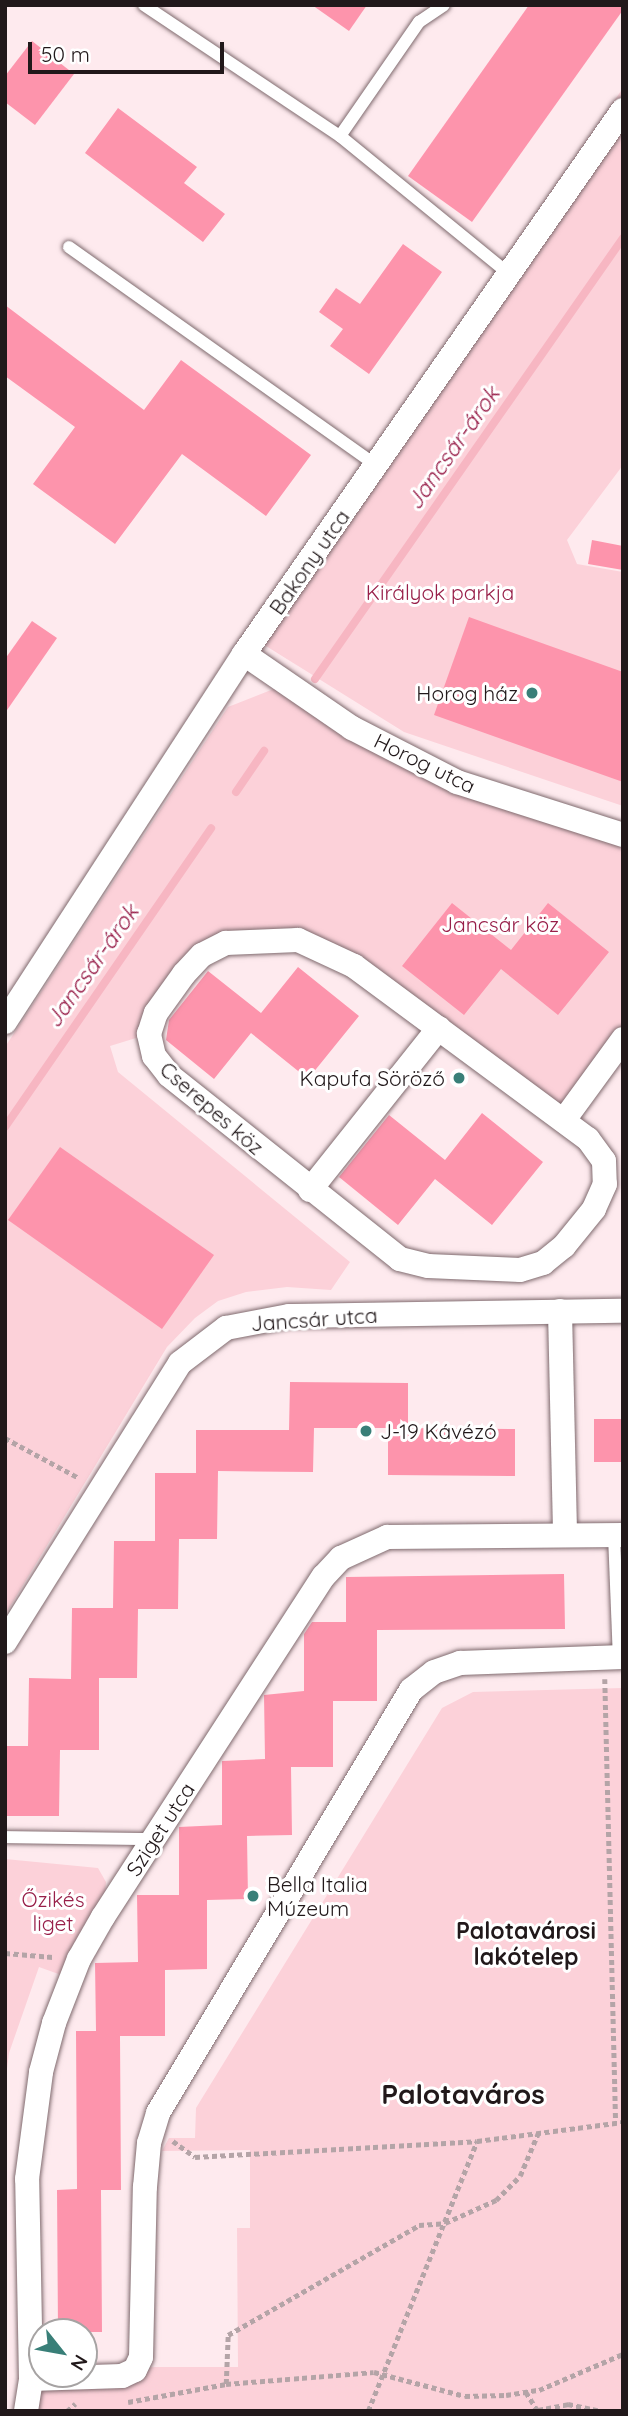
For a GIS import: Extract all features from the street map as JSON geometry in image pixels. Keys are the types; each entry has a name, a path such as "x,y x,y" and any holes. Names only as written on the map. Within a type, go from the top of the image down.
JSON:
{"street":[{"name":"Bakony utca","path":"5,1022 244,654 623,110"},
{"name":"Horog utca","path":"244,654 284,685 352,728 457,782 623,835"},
{"name":"Cserepes köz","path":"298,940 354,966 564,1120 614,1158 594,1209 564,1246 543,1263 520,1270 428,1266 400,1259 195,1098 154,1056 149,1034 156,1013 184,974 202,955 226,943 298,940"},
{"path":"310,1190 439,1028"},
{"path":"564,1120 623,1040"},
{"path":"560,1311 565,1534"},
{"name":"Jancsár utca","path":"5,1642 180,1363 226,1328 289,1316 623,1311"},
{"name":"Sziget utca","path":"30,2318 27,2179 33,2127 54,2023 79,1959 152,1839 324,1576 341,1558 387,1537 618,1535"},
{"path":"98,2377 122,2376 135,2370 141,2357 149,2143 171,2087 411,1690 434,1672 460,1663 616,1658"},
{"name":"Sziget utca","path":"26,2411 30,2388"}],"lane":[{"path":"145,5 340,136 509,274"},
{"path":"340,136 419,22 444,5"},
{"path":"69,247 376,465"},
{"path":"616,1658 618,1535"},
{"path":"5,1837 152,1839"}],"path":[{"path":"5,1438 101,1490"},
{"path":"616,1658 616,2121"},
{"path":"5,1953 79,1959"},
{"path":"616,2121 623,2115"},
{"path":"149,2143 169,2138 195,2157 477,2141 623,2122"},
{"path":"226,2385 228,2334 419,2225 445,2223 496,2200 520,2176 539,2131"},
{"path":"368,2411 477,2141"},
{"path":"122,2402 226,2385 374,2372 465,2396 526,2392 623,2354"},
{"path":"526,2392 538,2410 568,2404 602,2411"},
{"path":"133,2411 134,2401"},
{"path":"67,2411 75,2404 87,2403"},
{"path":"75,2404 76,2411"}],"green space":[{"name":"Királyok parkja","path":"623,88 623,465 567,540 577,564 623,572 623,806 404,732 245,633"},
{"name":"Jancsár köz","path":"284,685 352,728 623,835 623,1039 564,1120 327,950 226,943 149,1034 110,1046 118,1072 350,1262 331,1290 287,1287 246,1292 218,1301 195,1318 167,1347 5,1615 5,1047 228,707"},
{"path":"623,1688 623,2411 26,2411 30,2388 98,2388 98,2373 155,2367 238,2367 237,2228 250,2228 250,2150 162,2151 169,2138 195,2138 196,2108 442,1708 473,1692"},
{"name":"Őzikés liget","path":"5,1859 98,1868 106,1882 103,1917 64,1976 39,1967 9,2053 5,2085"}],"building":[{"path":"312,5 367,5 349,31"},
{"path":"529,5 623,5 623,10 472,222 408,176"},
{"path":"32,41 74,74 35,125 5,102 5,76"},
{"path":"118,108 197,167 184,183 225,214 203,242 85,153"},
{"path":"403,244 442,272 369,374 330,346 343,329 319,312 336,288 360,304"},
{"path":"5,305 144,410 181,360 311,455 266,516 182,454 115,544 33,484 75,427 5,376"},
{"path":"592,540 623,546 623,570 588,564"},
{"name":"Horog ház","path":"469,617 623,672 623,782 434,715"},
{"path":"32,621 57,638 5,713 5,659"},
{"path":"452,903 511,950 548,903 609,952 558,1015 501,969 464,1015 402,966"},
{"path":"298,967 359,1016 308,1079 251,1033 214,1079 166,1040 169,1020 208,971 261,1013"},
{"path":"482,1113 543,1162 492,1225 435,1179 398,1225 339,1177 389,1115 445,1160"},
{"path":"60,1147 214,1255 162,1329 8,1220"},
{"path":"290,1382 408,1383 408,1428 515,1429 515,1476 388,1475 388,1428 314,1428 313,1472 218,1471 217,1539 179,1539 178,1609 138,1609 137,1678 99,1678 99,1750 60,1750 59,1816 5,1816 5,1746 28,1746 29,1678 71,1679 72,1608 113,1608 114,1541 155,1541 155,1473 196,1473 196,1430 289,1430"},
{"path":"594,1419 623,1419 623,1462 594,1462"},
{"path":"564,1574 565,1629 377,1630 377,1701 333,1701 333,1767 291,1767 292,1835 247,1836 248,1899 207,1900 207,1969 165,1970 165,2036 120,2036 121,2190 101,2190 102,2332 98,2332 98,2318 58,2318 57,2190 77,2189 76,2031 96,2031 95,1963 138,1962 137,1895 179,1895 179,1827 222,1825 222,1761 265,1759 264,1695 304,1691 304,1634 312,1622 346,1622 346,1577"}],"waterway":[{"name":"Jancsár-árok","path":"315,679 623,238"},
{"name":"Jancsár-árok","path":"236,792 264,751"},
{"name":"Jancsár-árok","path":"5,1127 211,828"}],"place":[{"name":"Horog ház","path":"532,693"},
{"name":"Kapufa Söröző","path":"459,1078"},
{"name":"J-19 Kávézó","path":"366,1431"},
{"name":"Bella Italia Múzeum","path":"253,1896"}],"district":[{"name":"Palotavárosi lakótelep","path":"526,1944"},
{"name":"Palotaváros","path":"463,2094"}]}
